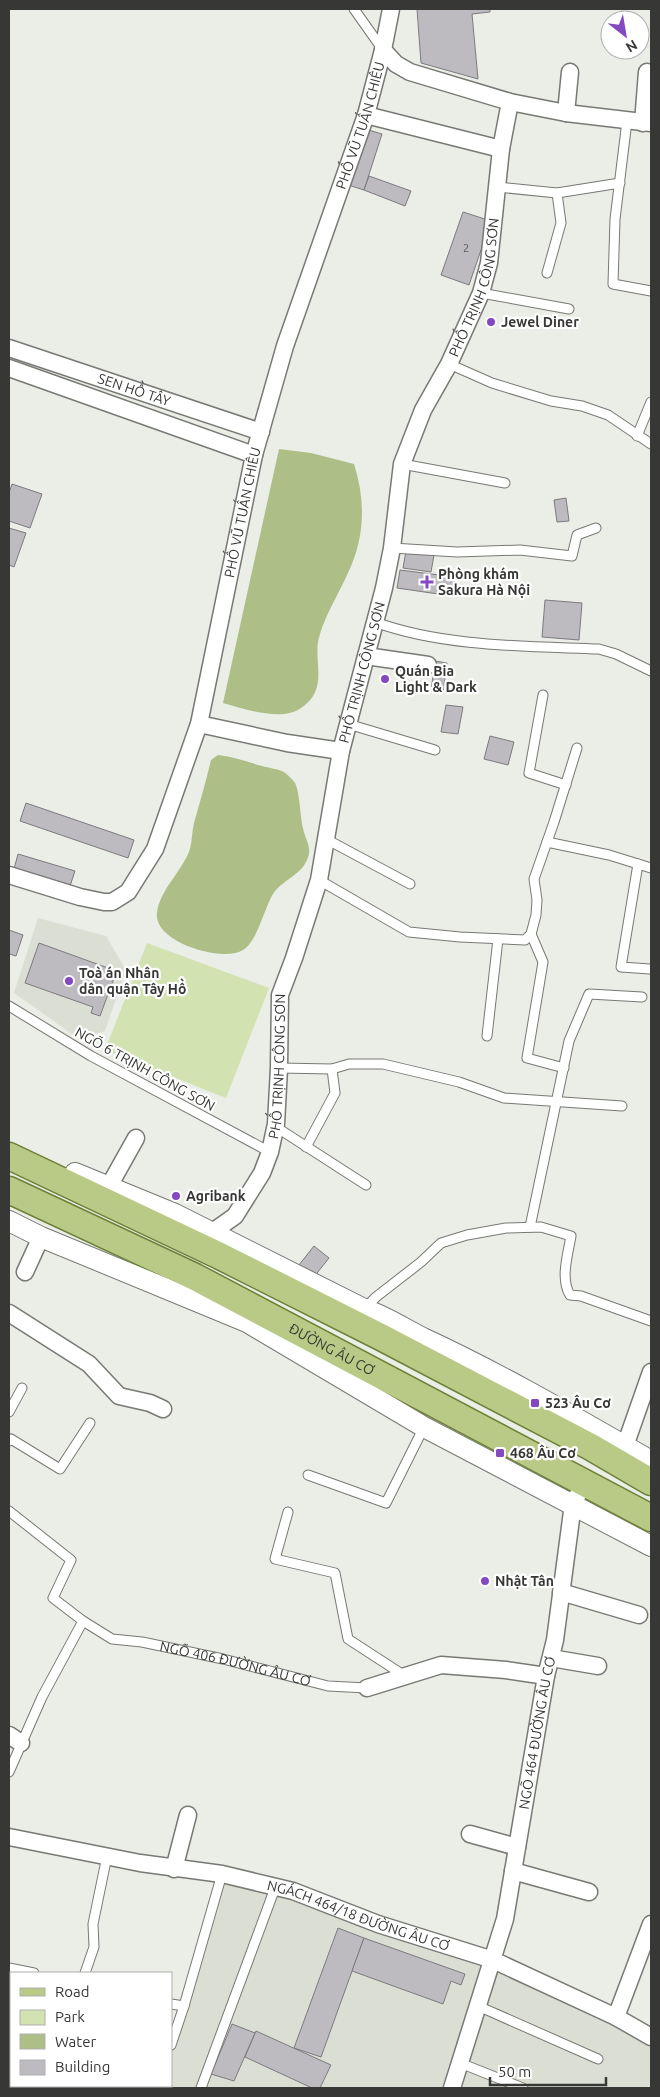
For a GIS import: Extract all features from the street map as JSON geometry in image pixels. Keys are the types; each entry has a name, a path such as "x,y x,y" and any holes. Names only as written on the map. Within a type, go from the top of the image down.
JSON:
{"main road":[{"path":"9,1156 216,1244 591,1447 649,1474"},
{"name":"ĐƯỜNG ÂU CƠ","path":"9,1190 207,1283 578,1493 651,1518"},
{"path":"207,1283 216,1244"}],"street":[{"name":"PHỐ VŨ TUẤN CHIÊU","path":"9,875 80,897 112,902 128,892 155,849 199,724 254,454 285,346 366,115 383,50 390,9"},
{"path":"383,50 396,64 410,72 510,102 566,113 640,122 647,72"},
{"path":"566,113 570,72"},
{"name":"PHỐ TRỊNH CÔNG SƠN","path":"216,1244 262,1173 270,1152 276,1128 280,995 320,880 341,751 375,622 392,548 402,464 423,410 449,364 481,293 489,263 501,149 510,102"},
{"path":"366,115 501,149"},
{"name":"SEN HỒ TÂY","path":"9,348 261,432"},
{"name":"SEN HỒ TÂY","path":"9,368 254,454"},
{"path":"366,656 428,665"},
{"path":"199,724 288,743 341,751"},
{"path":"108,1188 136,1138"},
{"path":"9,1142 108,1188 175,1214 216,1244 364,1309 380,1314 414,1334 482,1365 625,1446 649,1474"},
{"name":"ĐƯỜNG ÂU CƠ","path":"9,1221 41,1237 247,1322 424,1427 578,1493 651,1546"},
{"path":"25,1272 41,1237"},
{"path":"9,1313 89,1364 119,1396 150,1403 163,1409"},
{"path":"625,1446 651,1372"},
{"name":"NGÕ 464 ĐƯỜNG ÂU CƠ","path":"452,2088 506,1919 578,1493"},
{"path":"561,1592 640,1615"},
{"path":"550,1658 598,1666"},
{"name":"NGÕ 406 ĐƯỜNG ÂU CƠ","path":"368,1688 441,1665 506,1670 546,1676"},
{"path":"174,1868 188,1815"},
{"path":"470,1834 517,1847"},
{"name":"NGÁCH 464/18 ĐƯỜNG ÂU CƠ","path":"9,1837 174,1868 222,1874 293,1891 378,1924 493,1960 616,2017 651,2037"},
{"path":"513,1871 588,1892"},
{"path":"616,2017 651,1924"}],"lane":[{"path":"354,9 383,50"},
{"path":"640,122 620,183 615,219 613,284 651,291"},
{"path":"497,187 557,193 620,183"},
{"path":"547,273 560,224 557,193"},
{"path":"481,293 569,309"},
{"path":"449,364 492,383 551,401 582,406 608,415 651,444"},
{"path":"637,436 651,402"},
{"path":"402,464 505,483"},
{"path":"392,548 457,552 520,550 572,556 577,535 596,528"},
{"path":"375,622 397,630 457,641 599,649 616,654 651,671"},
{"path":"544,695 530,773 566,785"},
{"path":"348,724 435,750"},
{"path":"320,880 409,932 525,940 531,934 536,915 537,900 534,879 577,748"},
{"path":"326,839 410,884"},
{"path":"547,842 584,849 651,868"},
{"path":"638,864 621,967 650,969"},
{"path":"531,934 543,962 527,1058 564,1068"},
{"path":"487,1036 498,939"},
{"path":"530,1227 569,1041 589,994 642,997"},
{"name":"NGÕ 6 TRỊNH CÔNG SƠN","path":"9,1006 91,1056 270,1152"},
{"path":"279,1068 332,1070 349,1064 384,1064 459,1082 504,1098 622,1106"},
{"path":"306,1147 335,1093 332,1070"},
{"path":"276,1128 366,1185"},
{"path":"364,1309 441,1243 486,1232 541,1227 571,1236 566,1264 566,1288 570,1295 581,1296 651,1321"},
{"path":"9,1412 22,1388"},
{"path":"9,1437 60,1469 90,1423"},
{"path":"308,1475 386,1503 424,1427"},
{"name":"NGÕ 406 ĐƯỜNG ÂU CƠ","path":"9,1511 71,1560 53,1598 83,1621 112,1639 142,1642 223,1659 328,1686 368,1688"},
{"path":"288,1512 275,1559 334,1573 348,1639 405,1676"},
{"path":"9,1772 15,1739 42,1697 83,1621"},
{"path":"85,1972 94,1947 93,1924 107,1856"},
{"path":"172,2042 222,1874"},
{"path":"201,2088 275,1888"},
{"path":"9,1968 29,1972"},
{"path":"172,2004 184,2006"},
{"path":"478,2006 598,2059"},
{"path":"460,2063 523,2088"}],"shaded area":[{"path":"38,918 106,936 126,970 105,1031 79,1039 14,993"},
{"path":"222,1874 493,1960 651,2038 651,2088 155,2088 172,2087 172,2033"}],"green space":[{"path":"147,943 269,988 226,1098 105,1050"}],"water":[{"path":"279,449 311,453 354,464 362,506 362,520 353,561 320,634 317,653 318,682 315,692 310,700 301,708 284,714 274,714 252,711 223,703"},
{"path":"218,755 279,770 290,777 297,787 303,828 309,847 309,855 304,865 273,894 256,933 248,946 243,950 233,953 221,954 206,952 177,941 166,933 159,923 157,913 166,889 187,857 211,760"}],"building":[{"path":"417,9 490,9 490,12 472,14 478,79 421,63"},
{"path":"365,129 382,134 364,190 348,185"},
{"path":"369,176 411,191 405,206 364,190"},
{"path":"463,212 491,221 469,285 441,275"},
{"path":"12,484 42,494 30,528 9,521 9,493"},
{"path":"566,498 569,521 557,522 554,500"},
{"path":"9,528 26,533 14,567 9,565"},
{"path":"406,551 434,555 431,572 403,568"},
{"path":"400,570 455,577 452,596 397,588"},
{"path":"545,600 582,603 579,640 542,637"},
{"path":"435,661 447,663 443,693 431,691"},
{"path":"446,705 463,707 458,734 441,732"},
{"path":"490,736 514,742 508,765 484,759"},
{"path":"26,803 134,840 128,858 20,821"},
{"path":"18,854 75,871 70,886 14,869"},
{"path":"9,930 23,935 16,956 9,954"},
{"name":"Toà án Nhân dân quận Tây Hồ","path":"39,943 108,968 106,975 114,978 100,1016 91,1013 93,1007 25,983"},
{"path":"314,1246 329,1258 310,1282 295,1270"},
{"path":"338,1928 364,1938 321,2057 294,2048"},
{"path":"364,1938 465,1974 461,1985 451,1981 443,2004 352,1971"},
{"path":"232,2024 255,2033 234,2081 211,2074"},
{"path":"256,2031 331,2065 320,2088 312,2088 245,2057"}],"place":[{"name":"Jewel Diner","path":"491,322"},
{"name":"Phòng khám Sakura Hà Nội","path":"427,582"},
{"name":"Quán Bia Light & Dark","path":"385,679"},
{"name":"Toà án Nhân dân quận Tây Hồ","path":"69,981"},
{"name":"Agribank","path":"176,1196"},
{"name":"523 Âu Cơ","path":"535,1403"},
{"name":"468 Âu Cơ","path":"500,1453"},
{"name":"Nhật Tân","path":"485,1581"}]}
